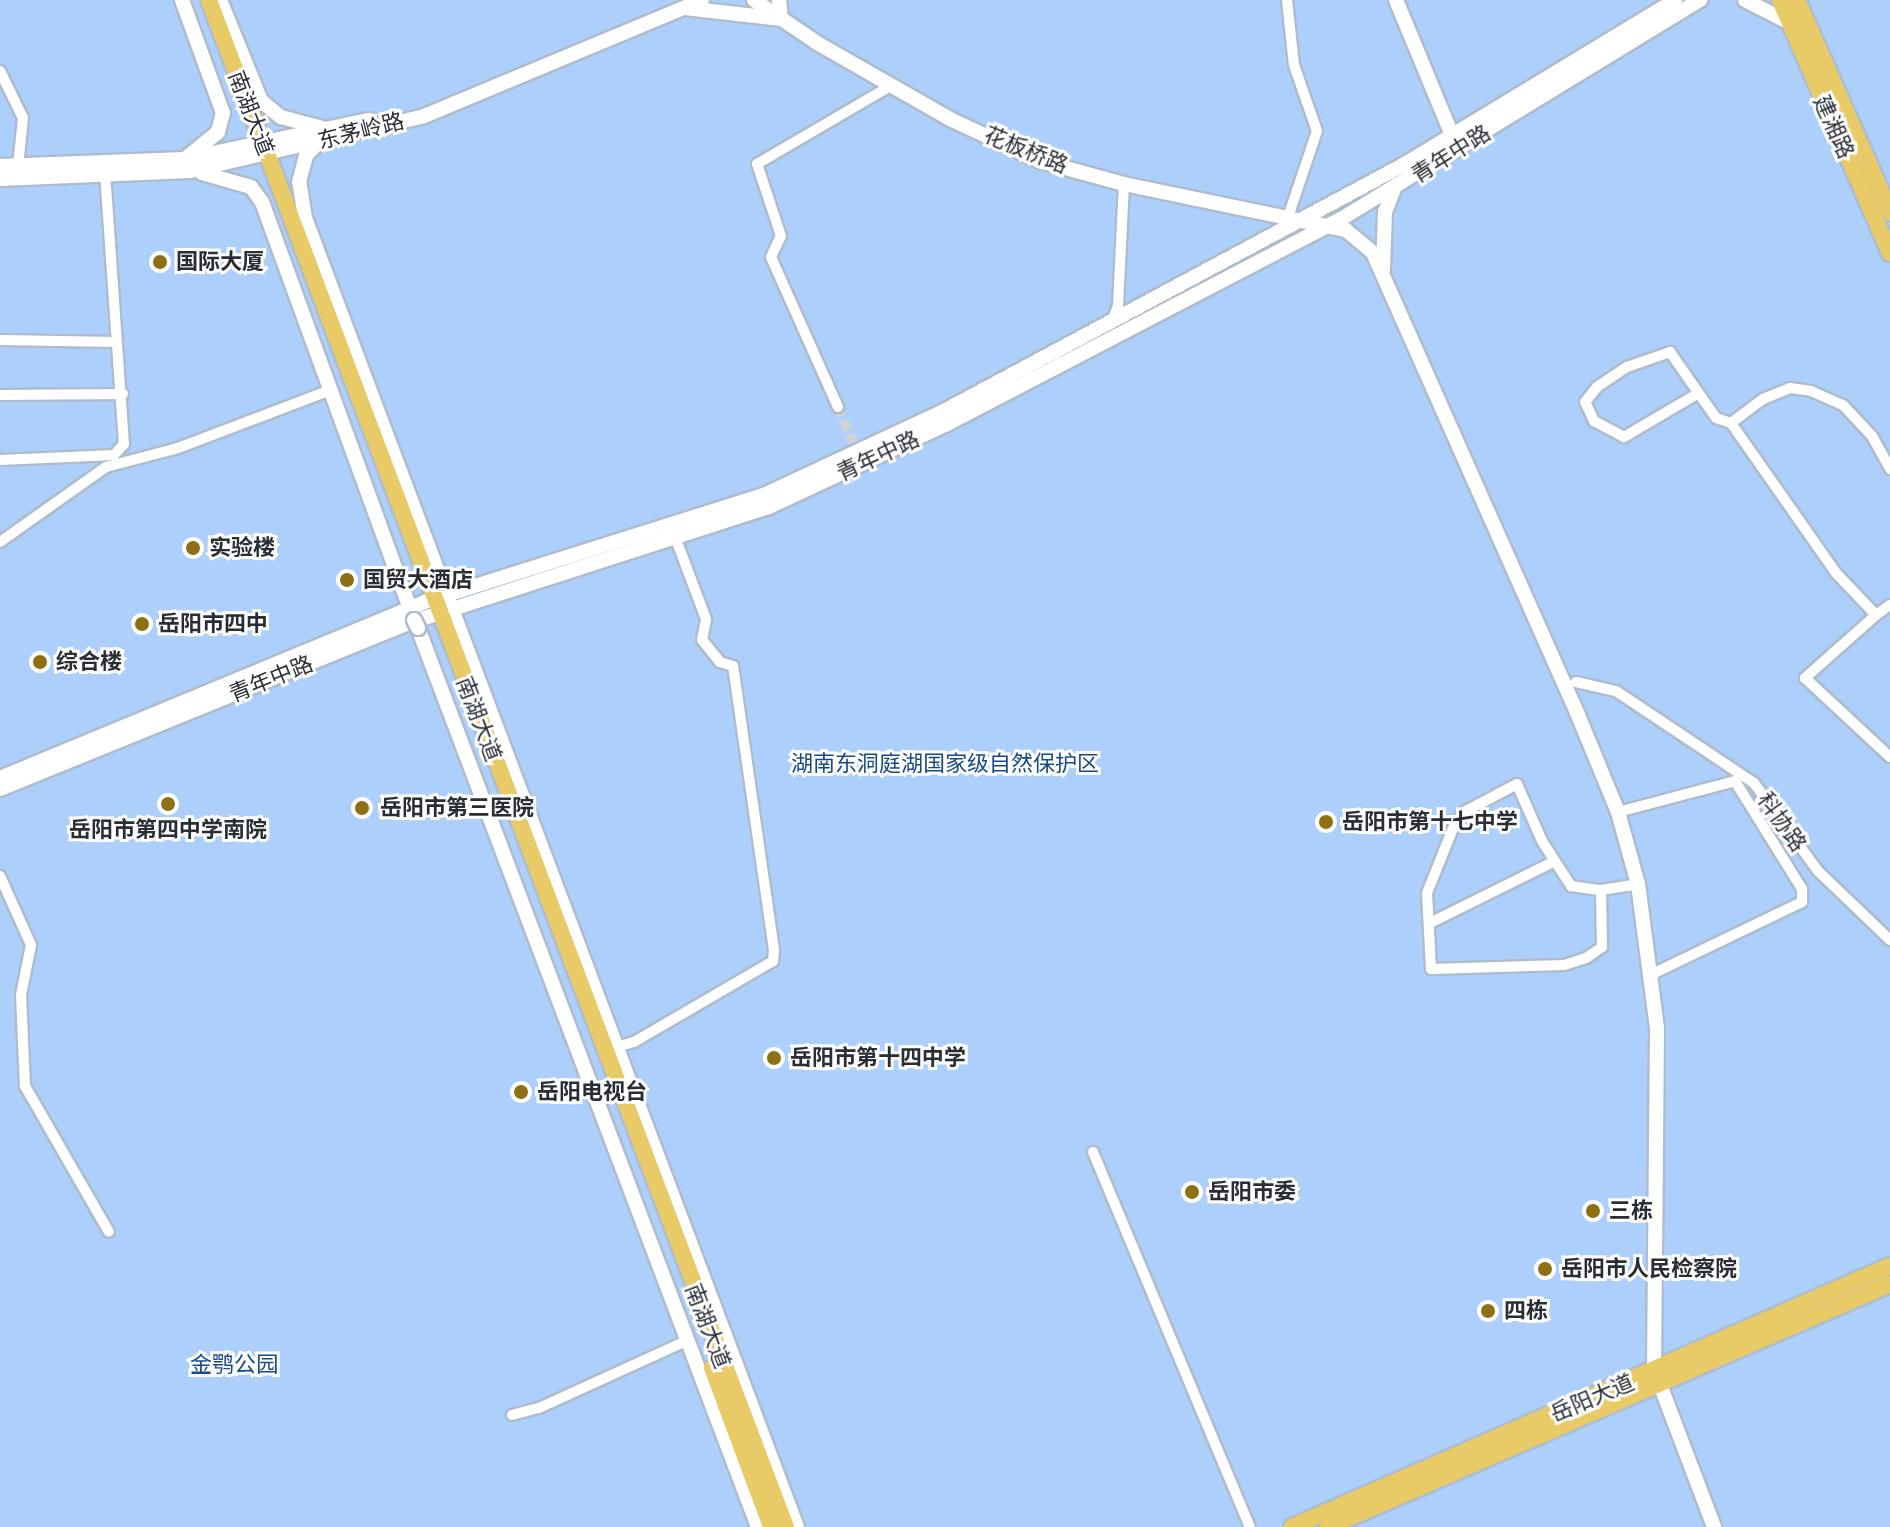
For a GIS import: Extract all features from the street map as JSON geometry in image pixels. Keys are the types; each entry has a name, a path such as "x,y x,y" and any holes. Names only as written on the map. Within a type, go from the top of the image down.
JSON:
{"main road":[{"path":"182,0 223,113 218,132 187,165 251,187 262,202 331,390 616,1047 797,1527"},
{"name":"南湖大道","path":"197,0 260,149"},
{"name":"南湖大道","path":"209,0 260,149 429,610 771,1527"},
{"path":"220,0 261,101 281,117 332,128"},
{"name":"东茅岭路","path":"0,179 105,174 187,165 260,149 462,96 682,2 702,0"},
{"name":"花板桥路","path":"754,0 892,85 1040,161 1124,184 1346,230 1383,269"},
{"path":"682,2 781,19 779,0"},
{"path":"1396,0 1452,135"},
{"name":"青年中路","path":"0,778 429,610 672,530 764,495 942,412 1110,324 1294,218 1452,135 1675,0"},
{"name":"青年中路","path":"672,530 769,507 947,424 1394,189 1700,0"},
{"path":"1745,0 1801,13"},
{"name":"建湘路","path":"1780,0 1801,13 1890,212"},
{"name":"建湘路","path":"1797,0 1890,253"},
{"name":"东茅岭路","path":"260,149 318,143 465,102 682,2"},
{"path":"318,143 301,169 299,194 429,610 688,1340 758,1527"},
{"name":"东茅岭路","path":"0,166 187,165"},
{"path":"1394,189 1385,212 1383,269 1618,812 1638,884 1657,1028 1657,1381 1704,1527"},
{"name":"南湖大道","path":"429,610 786,1527"},
{"name":"青年中路","path":"0,789 429,610"},
{"name":"岳阳大道","path":"1328,1527 1657,1381 1890,1266"},
{"name":"岳阳大道","path":"1292,1527 1890,1284"},
{"path":"1657,1381 1714,1527"}],"street":[{"path":"1287,0 1294,65 1317,131 1294,218"},
{"path":"0,71 23,118 18,166"},
{"path":"838,407 771,257 781,236 757,164 892,85"},
{"path":"0,460 114,455 124,444 123,394 116,342 105,174"},
{"path":"1110,324 1118,306 1124,184"},
{"path":"0,340 116,342"},
{"path":"1697,394 1624,437 1594,421 1585,402 1597,387 1627,367 1670,352 1716,418 1731,423 1836,573 1876,615"},
{"path":"1731,423 1763,399 1790,388 1811,391 1843,405 1872,436 1890,469"},
{"path":"0,542 106,467 178,448 331,390"},
{"path":"0,395 123,394"},
{"path":"616,1047 634,1042 773,961 733,666 720,662 702,640 706,619 672,530"},
{"path":"1890,605 1805,678 1890,757"},
{"name":"科协路","path":"1576,682 1616,691 1754,783 1818,871 1890,940"},
{"path":"1618,812 1735,781 1802,889 1802,902 1650,975"},
{"path":"1601,890 1602,947 1564,965 1431,969 1432,922 1427,893 1454,826 1464,812 1517,784 1553,862 1571,886 1601,890 1638,884"},
{"path":"1432,922 1553,862"},
{"path":"0,876 31,945 21,995 25,1086 109,1232"},
{"path":"1093,1152 1250,1527"},
{"path":"512,1415 539,1408 688,1340"}],"green space":[{"name":"湖南东洞庭湖国家级自然保护区","path":"0,0 1890,0 1890,1527 0,1527"}],"tunnel":[{"path":"838,407 857,452"}],"place":[{"name":"国际大厦","path":"160,262"},
{"name":"实验楼","path":"193,548"},
{"name":"国贸大酒店","path":"347,580"},
{"name":"岳阳市四中","path":"142,624"},
{"name":"综合楼","path":"40,662"},
{"name":"岳阳市第四中学南院","path":"168,804"},
{"name":"岳阳市第三医院","path":"362,808"},
{"name":"岳阳市第十七中学","path":"1326,822"},
{"name":"岳阳市第十四中学","path":"774,1058"},
{"name":"岳阳电视台","path":"521,1092"},
{"name":"岳阳市委","path":"1192,1192"},
{"name":"三栋","path":"1593,1211"},
{"name":"岳阳市人民检察院","path":"1545,1269"},
{"name":"四栋","path":"1488,1311"}],"park label":[{"name":"金鹗公园","path":"234,1365"}]}
